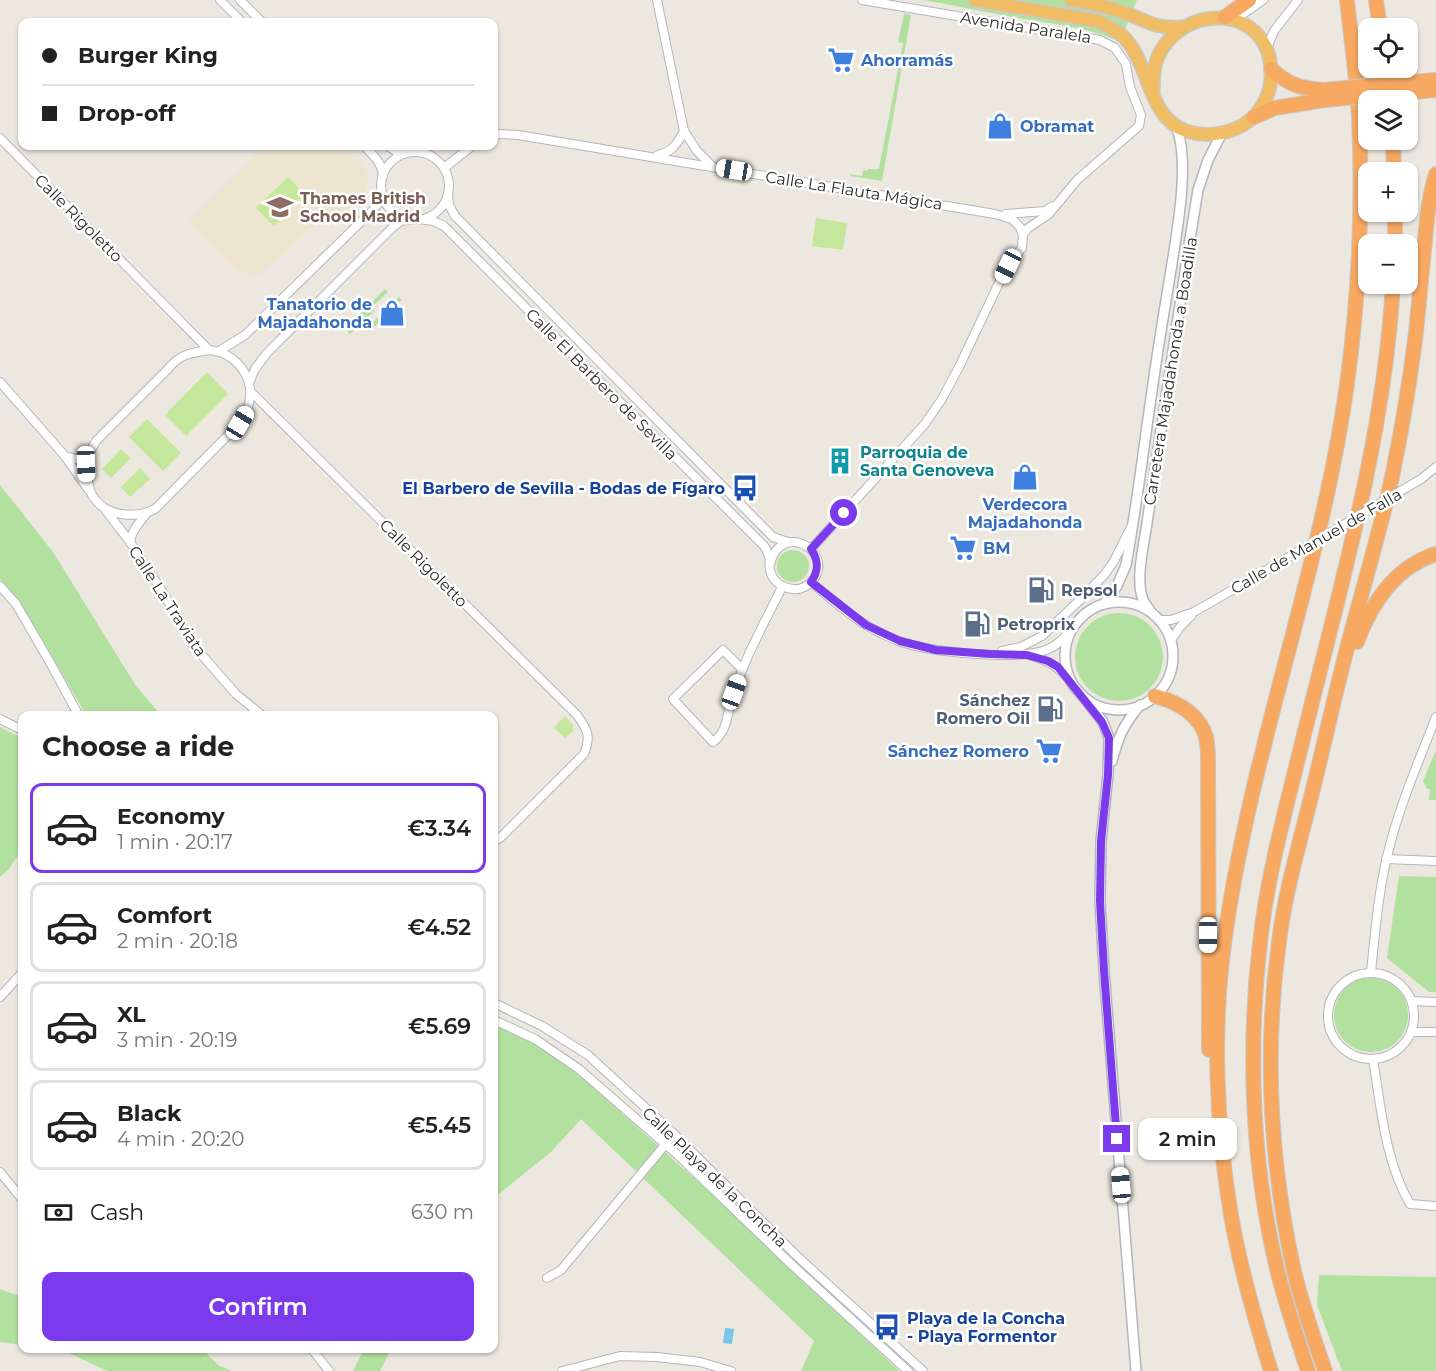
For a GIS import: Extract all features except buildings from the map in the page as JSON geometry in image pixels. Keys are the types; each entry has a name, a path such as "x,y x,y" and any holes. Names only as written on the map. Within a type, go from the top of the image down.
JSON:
{"highway":[{"path":"975,0 1098,21 1116,31 1127,40 1137,55 1162,113 1176,126 1196,134 1222,133 1240,127 1254,117 1275,108 1323,95 1436,80"},
{"path":"1071,0 1105,7 1158,26 1181,27"},
{"path":"1231,18 1249,0"},
{"path":"1271,1371 1256,1323 1231,1216 1221,1138 1218,1061 1219,997 1225,937 1245,824 1311,564 1331,476 1347,386 1356,308 1360,206 1359,117 1347,0"},
{"path":"1376,0 1379,18"},
{"path":"1153,95 1157,59 1166,42 1181,27 1204,18 1231,18 1246,24 1256,32 1267,48 1271,69 1269,90 1254,117"},
{"path":"1271,69 1293,85 1323,95 1436,90"},
{"path":"1325,1371 1295,1274 1283,1216 1271,1101 1273,998 1279,940 1288,889 1349,640 1376,544 1400,436 1416,332 1428,213 1436,174"},
{"path":"1308,1371 1280,1280 1258,1157 1254,1074 1255,997 1260,941 1281,826 1367,478 1381,396 1392,294"},
{"path":"1321,759 1365,621 1378,598 1392,582 1428,556 1436,554"},
{"path":"1155,696 1174,702 1186,709 1197,720 1205,735 1208,757 1209,1018 1214,1138 1235,1270 1263,1371"}],"street":[{"path":"220,0 238,18"},
{"path":"240,0 258,18"},
{"path":"657,0 684,131 697,151 713,166"},
{"name":"Avenida Paralela","path":"862,0 1100,40 1115,48 1126,64 1130,87 1142,115 1139,126 1077,180 1057,204"},
{"path":"1231,18 1263,0"},
{"path":"1267,48 1274,31 1298,0"},
{"name":"Carretera Majadahonda a Boadilla","path":"1104,604 1117,586 1126,565 1176,243 1181,197 1181,145 1176,126"},
{"path":"651,156 666,154 677,144 684,131"},
{"name":"Carretera Majadahonda a Boadilla","path":"1151,612 1143,600 1140,588 1140,567 1198,190 1212,150 1222,133"},
{"name":"Calle La Flauta Mágica","path":"498,134 518,135 651,156 1002,215 1045,211 1057,204"},
{"name":"Calle Rigoletto","path":"0,138 209,350"},
{"path":"368,150 382,166 383,175"},
{"path":"103,507 133,515 155,509 240,423 247,411 255,369 267,352 393,226 401,221 420,219 438,211 448,194 449,185 444,168 429,155 393,150"},
{"path":"444,168 467,150"},
{"path":"410,219 392,211 386,204 381,185 387,166 402,155 411,152"},
{"name":"Calle El Barbero de Sevilla","path":"448,194 449,205 455,216 773,537 788,542"},
{"path":"92,495 86,464 96,441 172,363 189,353 219,351 245,335 372,211 382,195"},
{"path":"1023,235 1027,229 1049,214 1057,204"},
{"path":"811,549 924,425 936,408 959,367 1008,266 1022,248 1023,235 1020,227 1012,219 1002,215"},
{"name":"Calle El Barbero de Sevilla","path":"420,219 444,226 765,548 770,556 770,564"},
{"path":"189,329 194,340 189,353"},
{"name":"Calle Rigoletto","path":"219,351 239,364 250,387 268,408 577,715 585,727 588,741 584,754 498,839"},
{"path":"0,382 64,455 92,495"},
{"path":"247,411 254,406 268,408"},
{"path":"64,455 76,459 89,454"},
{"name":"Calle de Manuel de Falla","path":"1159,620 1171,620 1194,612 1421,479 1436,467"},
{"name":"Calle La Traviata","path":"92,495 130,542 194,645 236,694 257,711"},
{"path":"130,542 132,533 147,513"},
{"path":"989,654 1021,647 1042,636 1105,574 1133,523"},
{"path":"788,542 801,543 811,549 818,562 818,570 805,587 789,589 772,577 770,564 772,556 781,545 788,542"},
{"path":"811,582 866,625 900,641 936,650 1027,655 1045,651 1058,644 1080,618 1091,609 1104,604 1121,602 1137,605 1151,612 1159,620 1171,640 1173,656 1171,671 1165,685 1155,696 1140,705 1125,709 1110,709 1095,704 1083,696"},
{"path":"0,586 15,604 76,711"},
{"path":"742,669 723,650 674,699 713,742 722,735 742,669 782,586"},
{"name":"Calle de Manuel de Falla","path":"1171,640 1194,612"},
{"path":"1071,630 1065,648 1065,666 1072,682"},
{"path":"1027,655 1048,661 1058,667 1102,722 1109,738 1108,775 1101,841 1100,901 1107,1016 1136,1371"},
{"path":"1108,775 1119,736 1140,705"},
{"path":"1371,972 1386,859 1413,774 1436,717"},
{"path":"0,719 18,728"},
{"path":"1386,859 1436,861"},
{"path":"1371,972 1384,974 1396,980 1406,989 1412,1001 1414,1022 1411,1032 1405,1043 1385,1057 1359,1058 1336,1043 1330,1030 1327,1017 1329,1003 1335,991 1357,974 1371,972"},
{"path":"0,997 18,977"},
{"path":"1412,1001 1436,1002"},
{"name":"Calle Playa de la Concha","path":"498,1005 542,1026 588,1055 674,1134 798,1257 923,1371"},
{"name":"Calle Playa de la Concha","path":"498,1022 535,1039 579,1069 666,1144 792,1265 908,1371"},
{"path":"1411,1032 1436,1032"},
{"path":"1373,1059 1386,1138 1401,1189 1410,1204 1436,1206"},
{"path":"547,1278 561,1270 674,1134"},
{"path":"0,1172 18,1194"},
{"path":"315,1353 329,1371"},
{"path":"562,1371 620,1356 700,1362 731,1371"},
{"path":"896,1360 896,1371"}],"shaded area":[{"name":"Thames British School Madrid","path":"261,150 346,150 365,168 368,176 366,196 354,212 324,216 263,273 254,275 242,273 234,268 188,221"}],"green space":[{"path":"923,0 1137,0 1120,42 1073,27"},
{"path":"904,13 911,15 882,181 850,176 850,174 862,176 863,170 879,169 903,43 898,42"},
{"path":"288,177 304,194 274,226 256,208"},
{"path":"816,218 847,223 843,250 812,246"},
{"path":"385,289 388,292 372,307 375,310 350,334 345,329"},
{"path":"399,297 402,300 369,332 366,329"},
{"path":"207,372 228,394 186,436 165,415"},
{"path":"147,419 181,453 163,471 129,437"},
{"path":"121,449 131,458 111,478 102,469"},
{"path":"140,468 150,479 130,497 121,487"},
{"path":"0,485 53,552 136,686 158,711 83,711 41,637 0,579"},
{"path":"793,550 804,555 809,566 804,577 793,582 782,577 777,566 782,555"},
{"path":"1110,613 1128,613 1144,620 1156,632 1163,648 1163,666 1156,682 1144,694 1128,701 1110,701 1094,694 1082,682 1075,666 1075,648 1082,632 1094,620"},
{"path":"565,716 573,725 573,731 565,738 554,728"},
{"path":"0,727 18,736 18,855 9,869 0,877"},
{"path":"1436,750 1436,800 1429,800 1430,789 1427,789 1423,781"},
{"path":"1399,876 1436,877 1436,992 1429,992 1387,958"},
{"path":"1371,978 1385,981 1397,989 1405,1001 1408,1015 1405,1029 1397,1041 1385,1049 1371,1052 1357,1049 1345,1041 1337,1029 1334,1015 1337,1001 1345,989 1357,981"},
{"path":"498,1027 539,1046 577,1073 743,1222 899,1371 801,1371 814,1341 581,1119 552,1151 498,1195"},
{"path":"1319,1275 1436,1277 1436,1371 1342,1371 1317,1305"},
{"path":"0,1289 18,1296 18,1344 0,1342"},
{"path":"69,1353 206,1353 218,1365 231,1371 107,1371"},
{"path":"362,1353 389,1353 380,1371 353,1371"}],"water":[{"path":"725,1328 734,1329 732,1344 723,1343"}],"place":[{"name":"Ahorramás","path":"841,60"},
{"name":"Obramat","path":"1000,126"},
{"name":"Thames British School Madrid","path":"280,207"},
{"name":"Tanatorio de Majadahonda","path":"392,313"},
{"name":"Parroquia de Santa Genoveva","path":"840,461"},
{"name":"Verdecora Majadahonda","path":"1025,477"},
{"name":"El Barbero de Sevilla - Bodas de Fígaro","path":"745,488"},
{"name":"BM","path":"963,548"},
{"name":"Repsol","path":"1041,590"},
{"name":"Petroprix","path":"977,624"},
{"name":"Sánchez Romero Oil","path":"1050,709"},
{"name":"Sánchez Romero","path":"1049,751"},
{"name":"Playa de la Concha - Playa Formentor","path":"887,1327"}],"route":[{"path":"844,513 811,549 818,562 818,570 811,582 866,625 900,641 936,650 1027,655 1048,661 1058,667 1083,696 1102,722 1109,738 1108,775 1101,841 1100,901 1117,1139"}]}
